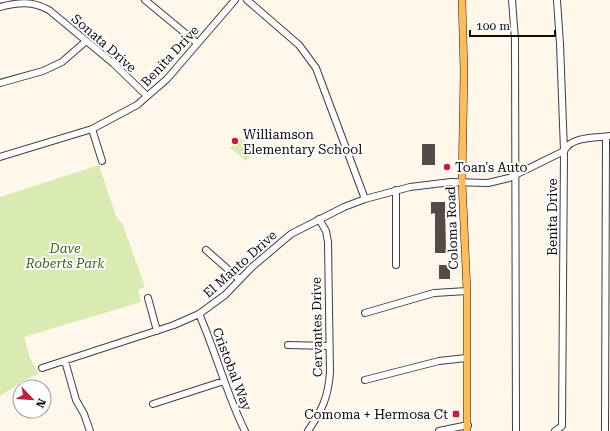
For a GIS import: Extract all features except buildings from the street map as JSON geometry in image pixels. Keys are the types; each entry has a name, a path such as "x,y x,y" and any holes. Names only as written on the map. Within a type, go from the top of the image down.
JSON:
{"main road":[{"name":"Coloma Road","path":"462,0 464,66 462,182 467,291 467,428"}],"street":[{"path":"145,0 197,43"},
{"name":"Benita Drive","path":"0,157 92,129 137,105 170,75 235,0"},
{"path":"247,0 296,42 316,68 365,199"},
{"path":"512,0 515,39 516,431"},
{"name":"Benita Drive","path":"555,431 562,426 564,151 557,0"},
{"name":"Sonata Drive","path":"0,7 19,2 42,6 114,64 147,96"},
{"path":"0,83 43,72 62,62 86,42"},
{"path":"92,129 102,161"},
{"path":"606,431 608,136"},
{"name":"El Manto Drive","path":"42,368 65,362 157,331 198,314 225,295 239,279 291,234 319,219 365,199 396,190 431,184 462,182 488,183 515,176 564,151 566,146 574,142 608,136"},
{"path":"396,190 396,265"},
{"name":"Cervantes Drive","path":"308,431 315,421 329,392 328,242 326,231 319,219"},
{"path":"206,250 239,279"},
{"path":"366,313 434,293 467,291"},
{"path":"148,298 157,331"},
{"name":"Cristobal Way","path":"198,314 212,343 224,381 245,431"},
{"path":"288,345 329,346"},
{"path":"365,380 438,361 466,358"},
{"path":"65,362 76,400 84,414 90,431"},
{"path":"153,404 224,381"},
{"path":"439,431 467,428"}],"green space":[{"path":"239,137 255,151 246,161 230,148"},
{"name":"Dave Roberts Park","path":"99,165 116,216 123,225 145,287 138,290 141,302 24,337 30,358 39,374 27,379 12,379 12,388 0,396 0,197"}],"place":[{"name":"Williamson Elementary School","path":"235,141"},
{"name":"Toan's Auto","path":"447,167"},
{"name":"Comoma + Hermosa Ct","path":"456,414"}]}
